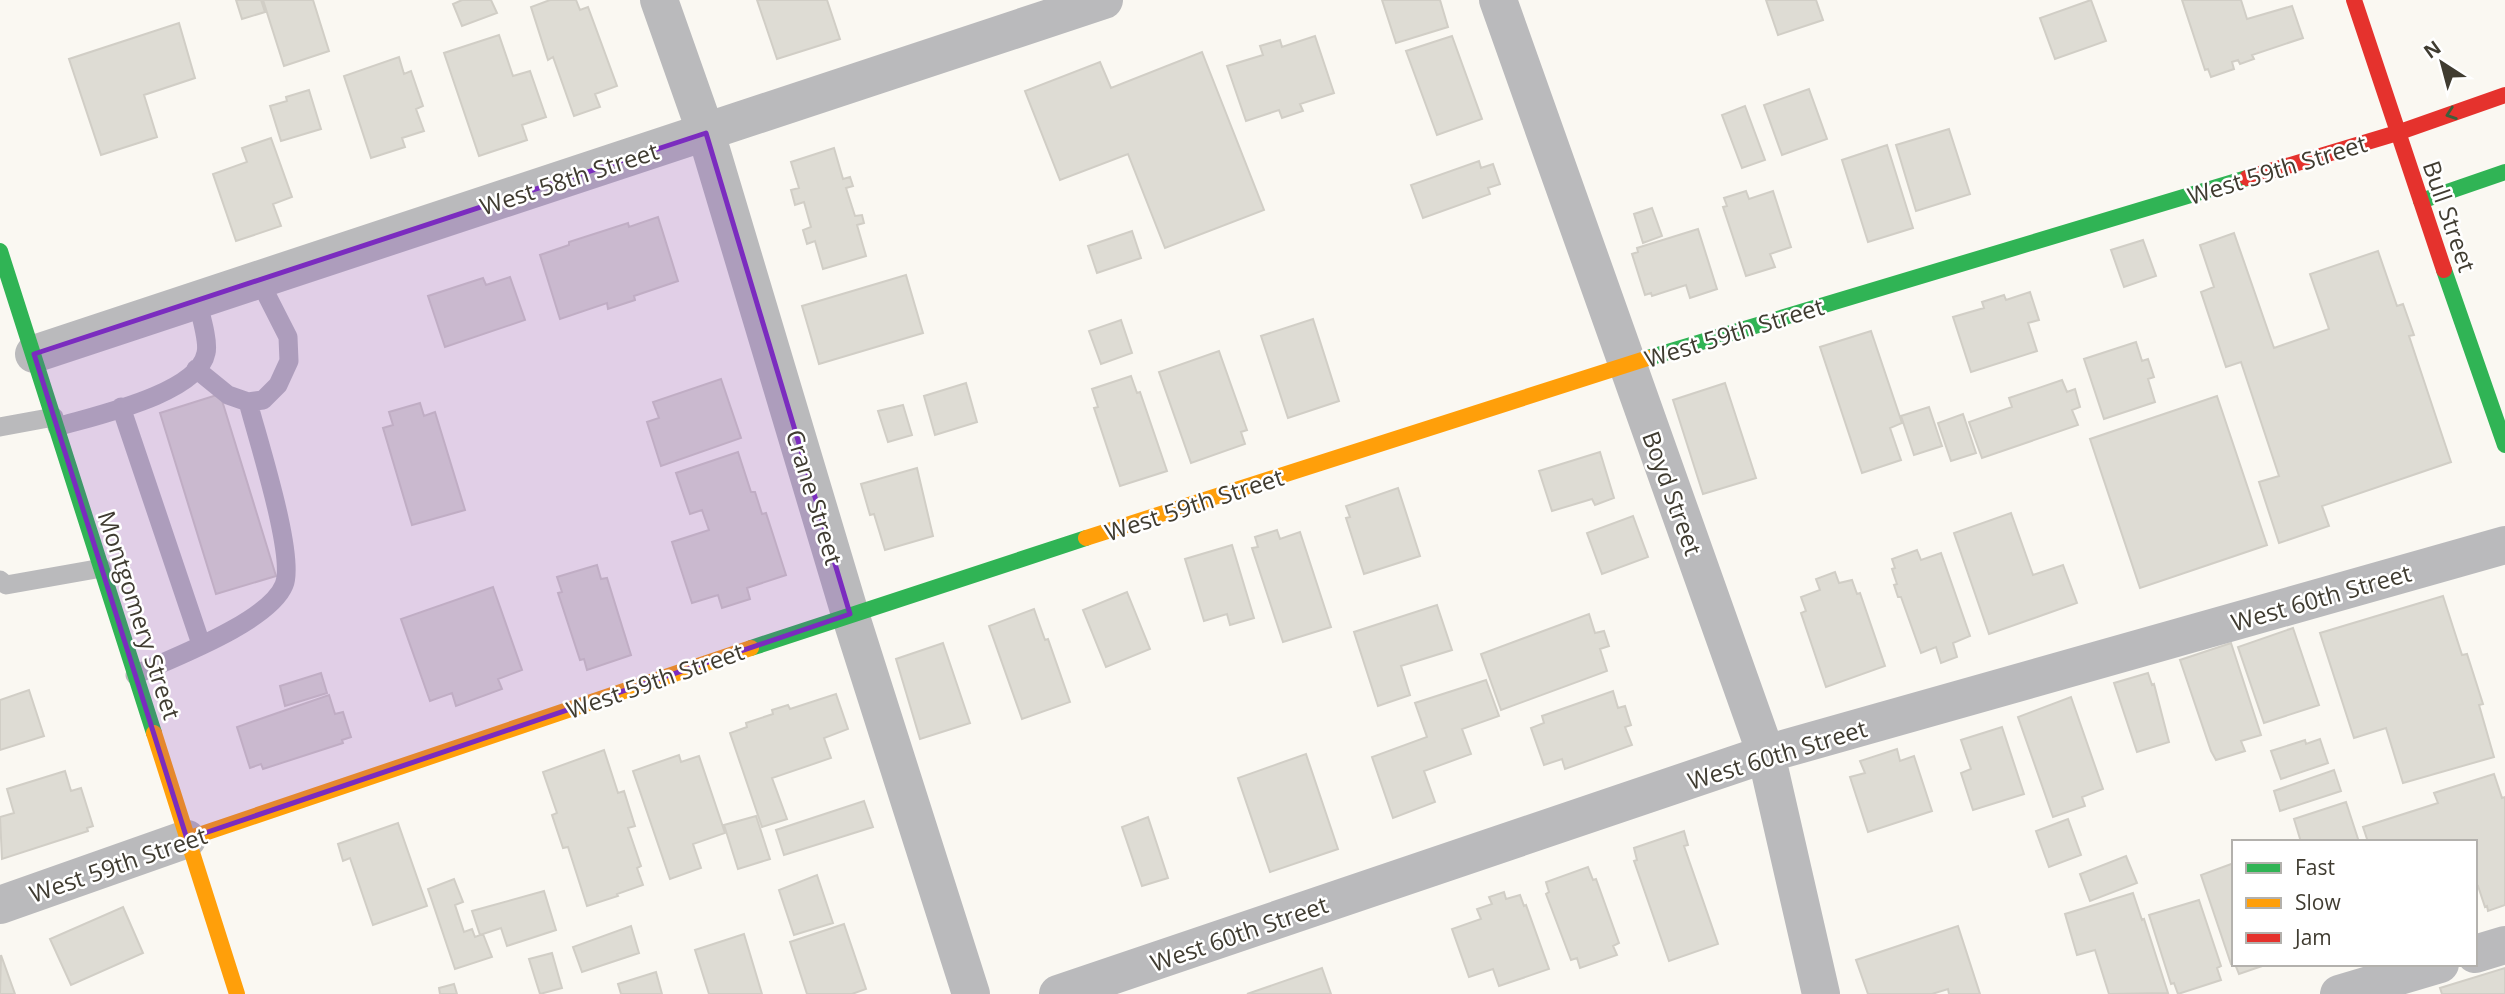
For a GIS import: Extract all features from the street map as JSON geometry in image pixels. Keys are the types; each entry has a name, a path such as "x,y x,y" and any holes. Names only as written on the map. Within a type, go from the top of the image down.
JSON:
{"street":[{"name":"Crane Street","path":"659,0 706,133 850,614 971,994"},
{"name":"West 58th Street","path":"34,354 1104,0"},
{"name":"Boyd Street","path":"1498,0 1766,754 1821,994"},
{"name":"Bull Street","path":"2354,0 2397,133 2505,444"},
{"name":"West 59th Street","path":"0,905 850,614 1627,364 2397,133 2505,95"},
{"path":"2421,201 2505,173"},
{"name":"Montgomery Street","path":"0,250 237,994"},
{"name":"West 60th Street","path":"1058,994 1766,754 2505,545"},
{"path":"2477,953 2505,945"},
{"path":"2339,994 2433,966"}],"lane":[{"path":"196,369 228,395 248,402 262,400 278,385 289,361 288,337 259,279"},
{"path":"0,427 55,422 121,407 169,390 189,379 207,351 197,300"},
{"path":"135,675 231,630 266,609 284,585 287,566 283,537 248,402"},
{"path":"121,407 201,644"},
{"path":"0,580 6,585 102,568"}],"highlighted area":[{"path":"706,133 850,614 187,839 34,354"}],"building":[{"path":"236,0 261,0 265,12 242,19"},
{"path":"263,0 313,0 329,51 284,66"},
{"path":"462,0 491,0 497,13 462,26 453,4"},
{"path":"550,0 576,0 580,10 588,7 617,86 595,94 600,107 574,116 553,57 548,60 531,7"},
{"path":"757,0 827,0 840,39 777,59"},
{"path":"1382,0 1440,0 1448,27 1396,43"},
{"path":"1766,0 1816,0 1823,20 1778,35"},
{"path":"2091,0 2106,41 2055,59 2040,18"},
{"path":"2182,0 2241,0 2247,19 2292,6 2303,38 2252,55 2254,59 2240,64 2238,60 2232,62 2234,69 2211,77 2208,69 2205,70"},
{"path":"179,23 195,78 144,95 157,137 101,155 69,59"},
{"path":"499,35 513,76 530,71 546,117 522,125 527,140 479,156 444,53"},
{"path":"1315,36 1334,93 1300,104 1303,111 1282,118 1279,110 1246,121 1227,66 1263,55 1260,46 1280,40 1282,47"},
{"path":"1452,36 1482,119 1437,135 1406,51"},
{"path":"1202,52 1264,210 1165,248 1128,154 1060,180 1025,91 1100,62 1111,88"},
{"path":"399,57 404,74 411,71 423,106 416,109 424,131 402,138 405,147 371,158 344,76"},
{"path":"1809,89 1827,139 1782,155 1764,105"},
{"path":"309,90 321,129 281,141 270,106 287,101 286,97"},
{"path":"1745,106 1765,160 1742,168 1722,115"},
{"path":"1949,129 1970,194 1916,211 1896,145"},
{"path":"271,138 292,197 273,204 281,226 236,241 213,174 247,162 242,148"},
{"path":"1887,145 1913,228 1868,242 1842,160"},
{"path":"834,148 843,179 850,177 853,186 846,188 855,216 862,215 864,223 857,225 866,256 823,269 815,241 807,244 803,230 811,227 804,202 795,205 791,190 799,188 791,162"},
{"path":"1479,161 1481,168 1493,164 1500,184 1488,188 1490,194 1423,218 1411,185"},
{"path":"1746,191 1749,199 1773,191 1791,247 1770,254 1775,267 1746,276 1723,207 1727,206 1724,198"},
{"path":"1652,208 1662,236 1643,243 1634,214"},
{"path":"658,217 678,281 634,296 635,300 608,309 607,303 560,319 540,255 569,245 569,242 628,223 629,227"},
{"path":"1698,229 1717,289 1690,298 1686,285 1652,296 1651,293 1645,295 1632,254 1638,252 1637,248"},
{"path":"1132,231 1141,258 1097,273 1088,246"},
{"path":"2234,233 2274,348 2329,329 2310,274 2378,251 2397,306 2403,304 2414,335 2409,336 2451,462 2322,506 2329,526 2279,543 2259,482 2279,476 2241,362 2226,367 2201,292 2214,287 2200,245"},
{"path":"2143,240 2156,276 2124,287 2111,250"},
{"path":"906,275 923,333 819,364 802,306"},
{"path":"510,277 525,320 445,347 428,296 483,278 486,285"},
{"path":"2030,292 2039,320 2028,323 2037,351 1971,372 1953,317 1984,308 1982,302 2004,295 2006,300"},
{"path":"1313,319 1339,401 1288,418 1261,336"},
{"path":"1121,320 1132,353 1101,364 1089,331"},
{"path":"1871,331 1902,423 1890,428 1901,460 1862,473 1820,347"},
{"path":"2136,342 2142,361 2148,359 2154,377 2148,379 2155,402 2104,419 2084,359"},
{"path":"1219,351 1247,430 1241,432 1245,444 1191,463 1159,372"},
{"path":"1131,376 1137,393 1140,392 1167,471 1120,486 1094,408 1098,407 1092,389"},
{"path":"721,379 741,438 661,466 647,422 659,418 653,402"},
{"path":"2062,380 2067,392 2075,389 2080,407 2072,410 2078,425 1982,458 1969,422 2012,407 2009,398"},
{"path":"966,383 977,422 935,435 924,396"},
{"path":"1725,383 1756,478 1703,494 1673,400"},
{"path":"220,394 276,576 216,594 160,413"},
{"path":"2217,396 2267,545 2140,588 2090,439"},
{"path":"420,403 424,416 435,412 465,510 412,525 383,428 393,425 389,412"},
{"path":"903,405 912,435 888,442 878,411"},
{"path":"1929,407 1942,446 1914,455 1901,416"},
{"path":"1963,414 1976,453 1951,461 1938,423"},
{"path":"738,452 751,492 755,492 762,514 766,513 786,575 747,588 750,599 722,608 718,595 692,603 672,542 709,530 702,510 690,514 676,473"},
{"path":"1600,452 1614,498 1595,505 1592,499 1552,511 1539,471"},
{"path":"917,468 933,536 885,550 874,514 870,515 861,484"},
{"path":"1398,488 1420,556 1364,574 1346,518 1350,517 1346,506"},
{"path":"2011,513 2033,575 2063,565 2077,603 1989,634 1954,533"},
{"path":"1633,516 1648,557 1602,574 1587,533"},
{"path":"1277,530 1280,539 1300,532 1331,627 1283,642 1252,548 1258,547 1255,537"},
{"path":"1232,545 1254,618 1230,625 1227,614 1204,621 1185,559"},
{"path":"1917,550 1921,560 1941,553 1970,636 1953,643 1957,657 1941,663 1936,647 1921,653 1894,585 1897,584 1892,559"},
{"path":"597,565 601,579 607,578 631,655 587,670 584,659 580,660 558,593 562,592 557,577"},
{"path":"1835,572 1839,583 1852,580 1857,594 1860,593 1885,666 1826,687 1801,613 1806,611 1801,597 1820,590 1816,579"},
{"path":"493,587 522,670 498,679 502,689 456,706 452,693 430,701 401,619"},
{"path":"1127,592 1150,649 1106,667 1083,610"},
{"path":"2443,596 2462,655 2467,654 2483,704 2479,705 2494,757 2403,783 2386,728 2354,738 2320,633"},
{"path":"1437,605 1452,650 1401,666 1410,695 1378,706 1354,632"},
{"path":"1034,609 1045,640 1048,639 1070,702 1022,719 989,626"},
{"path":"1589,614 1595,633 1604,631 1609,646 1600,649 1607,671 1501,710 1481,654"},
{"path":"2293,628 2319,705 2264,723 2238,647"},
{"path":"943,643 970,723 920,739 896,659"},
{"path":"2231,643 2261,735 2241,741 2245,751 2216,760 2180,660"},
{"path":"321,673 327,693 285,706 280,686"},
{"path":"2148,673 2152,685 2154,684 2169,742 2137,752 2114,683"},
{"path":"1486,680 1499,716 1462,729 1471,754 1424,771 1435,802 1393,818 1372,757 1427,737 1415,703"},
{"path":"29,690 44,736 0,750 0,700"},
{"path":"1613,691 1618,708 1625,706 1631,725 1625,727 1632,745 1565,769 1562,759 1544,765 1531,728 1544,723 1542,716"},
{"path":"836,694 848,729 824,738 831,758 772,778 787,819 762,827 730,733 747,727 746,723 773,714 772,710 788,705 790,709"},
{"path":"329,695 335,714 343,712 351,737 342,740 343,743 263,769 261,764 250,768 237,727"},
{"path":"2071,697 2103,789 2082,797 2085,806 2053,817 2018,717"},
{"path":"2002,727 2024,794 1973,810 1961,773 1971,769 1961,740"},
{"path":"2320,739 2328,763 2281,779 2271,751 2305,740 2306,744"},
{"path":"1897,749 1900,761 1914,756 1932,811 1868,832 1850,777 1865,773 1860,761"},
{"path":"604,750 618,793 624,791 635,826 628,828 641,866 637,868 643,885 587,906 568,847 563,848 552,815 557,813 543,772"},
{"path":"1306,754 1338,849 1270,872 1238,778"},
{"path":"679,755 681,762 699,756 725,833 693,844 701,868 670,879 633,771"},
{"path":"2334,770 2341,791 2280,811 2274,791"},
{"path":"65,771 71,791 81,788 93,826 87,828 88,831 2,859 0,817 14,813 7,789"},
{"path":"2494,774 2502,798 2505,797 2505,905 2488,911 2487,906 2485,907 2477,886 2477,840 2367,840 2363,827 2438,803 2434,793"},
{"path":"864,801 873,827 784,855 776,830"},
{"path":"2346,802 2358,840 2300,840 2294,819"},
{"path":"756,816 770,859 738,869 724,825"},
{"path":"1148,817 1168,878 1142,886 1122,827"},
{"path":"2068,819 2081,855 2049,867 2036,831"},
{"path":"398,823 427,906 373,925 350,858 343,861 338,844"},
{"path":"1684,831 1688,845 1684,846 1718,944 1669,961 1634,861 1637,860 1634,848"},
{"path":"2126,856 2137,883 2090,901 2080,874"},
{"path":"2232,864 2232,964 2231,964 2201,875"},
{"path":"1588,867 1593,880 1596,879 1619,943 1613,946 1617,955 1580,968 1577,958 1571,960 1546,894 1549,892 1546,882"},
{"path":"817,875 833,923 794,935 779,890"},
{"path":"454,879 463,902 455,905 464,932 472,929 475,937 483,934 492,957 455,969 428,889"},
{"path":"544,891 556,930 507,946 501,928 480,935 472,911"},
{"path":"1504,892 1506,899 1520,895 1524,906 1526,905 1549,969 1499,986 1493,969 1469,977 1452,929 1481,919 1477,909 1492,904 1489,897"},
{"path":"2133,893 2168,993 2109,994 2095,950 2077,955 2065,914"},
{"path":"2199,900 2221,966 2217,968 2221,980 2178,994 2174,983 2171,984 2149,915"},
{"path":"123,907 143,953 71,985 50,939"},
{"path":"844,924 866,989 852,994 807,994 790,942"},
{"path":"631,926 639,953 582,972 573,947"},
{"path":"1958,926 1980,994 1949,994 1948,989 1932,994 1868,994 1856,960"},
{"path":"744,934 762,994 709,994 695,950"},
{"path":"552,953 562,988 540,994 529,959"},
{"path":"1,955 15,994 0,994"},
{"path":"2236,966 2262,966 2239,974"},
{"path":"1322,968 1331,994 1247,994"},
{"path":"2505,968 2505,994 2442,994 2440,988"},
{"path":"656,972 662,994 621,994 618,984"},
{"path":"454,984 457,994 440,994 439,988"}],"traffic: fast":[{"path":"2421,201 2505,172"},
{"path":"1648,358 2247,178"},
{"path":"0,251 154,733"},
{"path":"2444,270 2505,445"},
{"path":"751,648 1086,538"}],"traffic: slow":[{"path":"1086,538 1648,358"},
{"path":"187,839 751,648"},
{"path":"154,733 237,994"}],"traffic: jam":[{"path":"2354,0 2444,270"},
{"path":"2247,178 2397,133 2505,95"}]}
